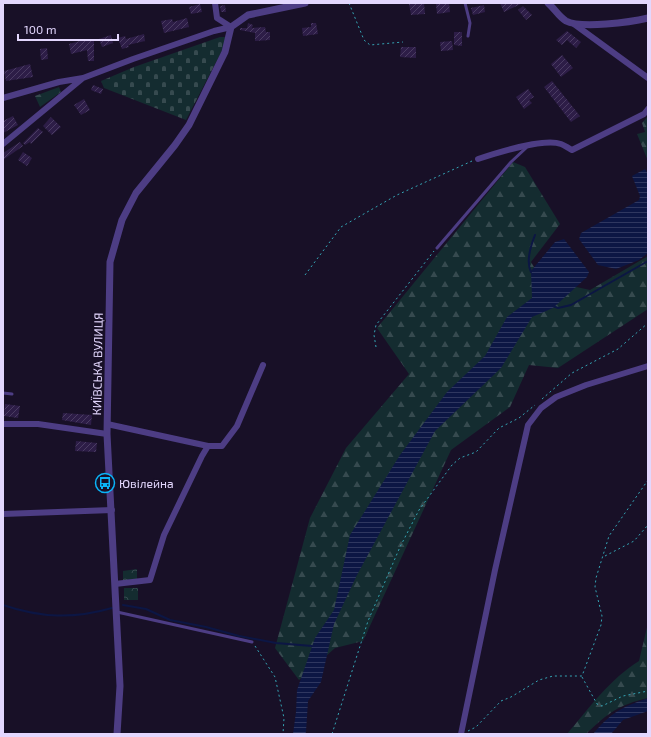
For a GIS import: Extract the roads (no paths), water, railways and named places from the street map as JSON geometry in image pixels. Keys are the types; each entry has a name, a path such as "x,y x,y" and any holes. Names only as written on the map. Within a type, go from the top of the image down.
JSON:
{"street":[{"path":"215,3 217,18 231,27"},
{"path":"3,98 59,82 83,78 133,58 214,31 231,27 248,15 305,3"},
{"path":"548,3 565,20 574,24 648,78"},
{"path":"574,24 616,24 648,18"},
{"name":"КИЇВСЬКА ВУЛИЦЯ","path":"117,734 120,686 107,434 110,262 122,220 136,193 176,145 189,125 226,52 231,27"},
{"path":"3,144 83,78"},
{"path":"478,159 528,146 551,143 561,144 572,150 644,114 648,109"},
{"path":"107,424 208,446 222,446 237,426 263,365"},
{"path":"462,734 495,570 528,425 541,408 556,397 586,385 648,366"},
{"path":"3,424 38,424 107,434"},
{"path":"115,584 150,580 164,535 208,446"},
{"path":"3,514 112,510"}],"lane":[{"path":"465,3 470,23 468,36"},
{"path":"437,248 511,162 528,146"},
{"path":"3,393 12,394"},
{"path":"117,612 252,642"}],"waterway":[{"path":"531,272 529,259 535,235"},
{"path":"553,306 558,308 571,305 648,261"},
{"path":"3,605 44,615 58,616 98,612 112,608"},
{"path":"123,605 146,609 170,620 206,627 239,636 276,643 312,646"}],"place":[{"name":"Ювілейна","path":"105,483"}]}
